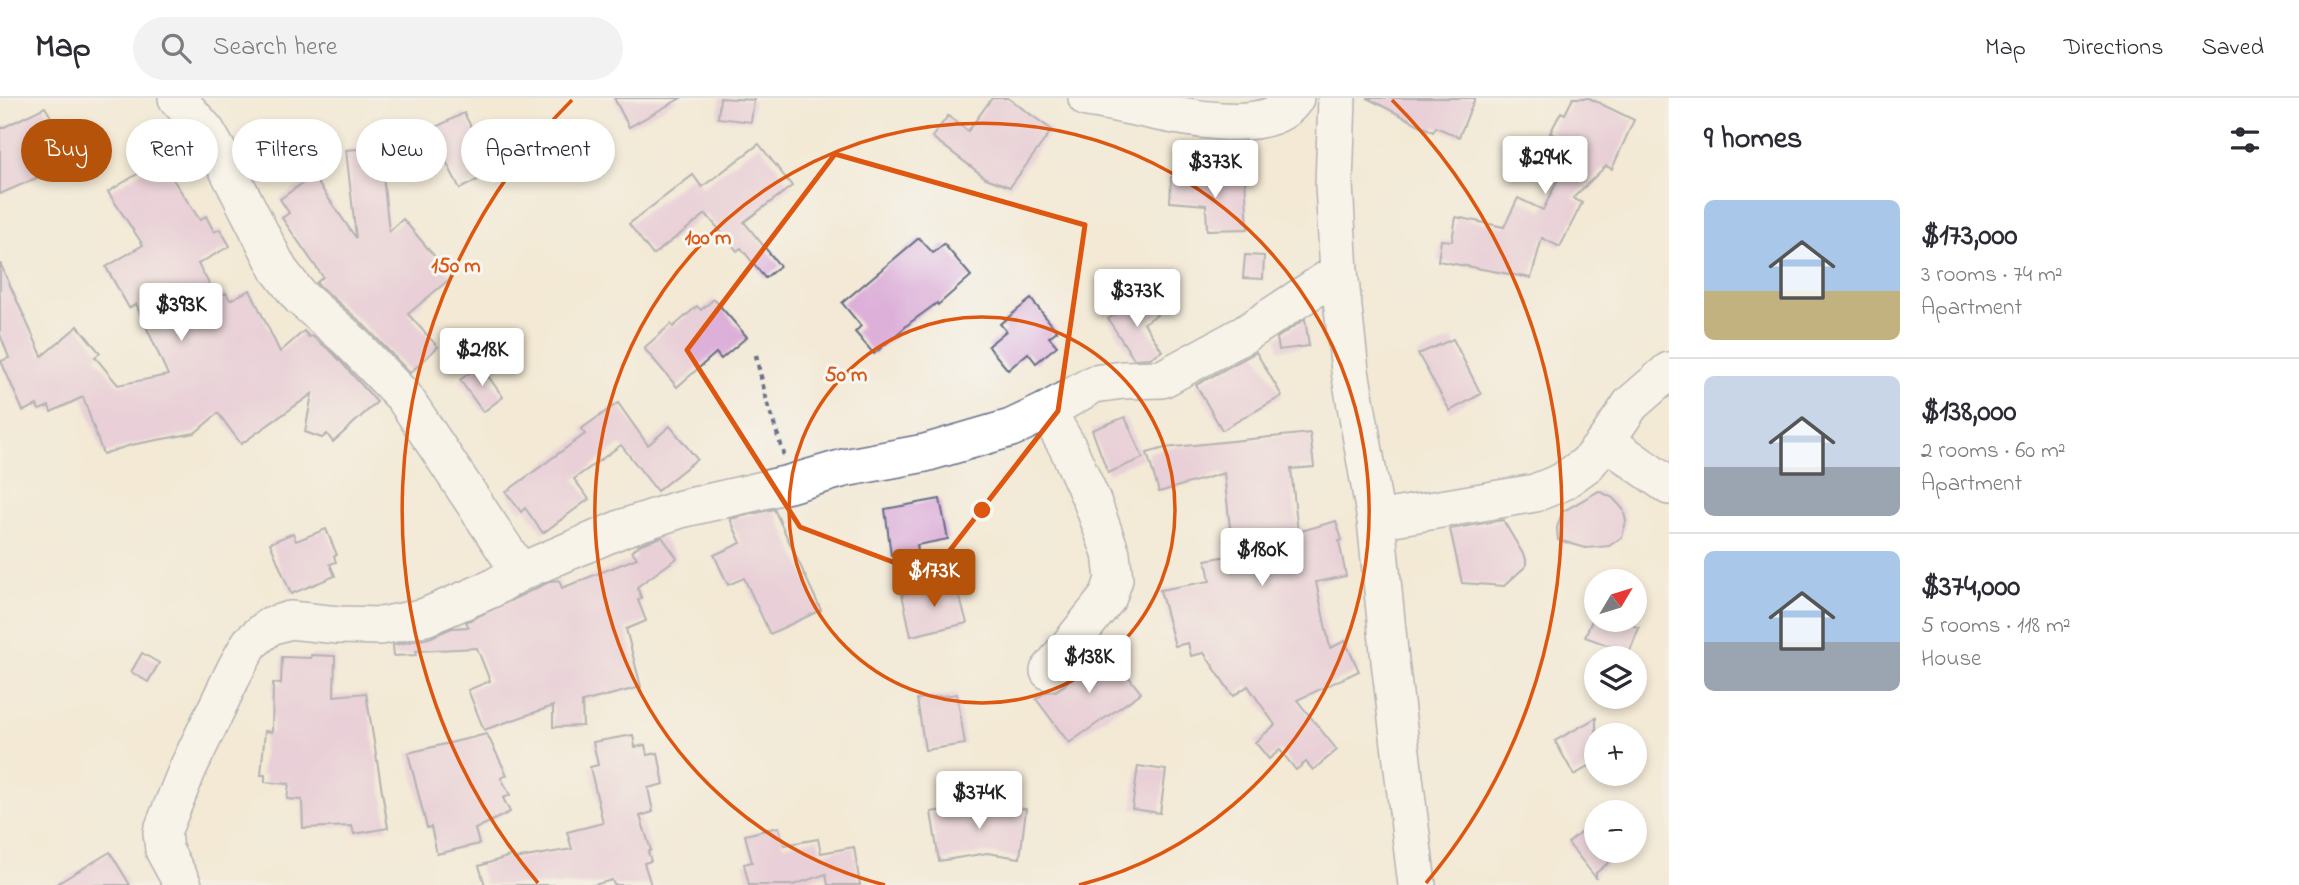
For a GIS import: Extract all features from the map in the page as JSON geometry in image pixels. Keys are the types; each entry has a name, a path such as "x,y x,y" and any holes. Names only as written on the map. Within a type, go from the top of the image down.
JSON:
{"street":[{"path":"177,98 206,131 279,270 299,297 347,338 404,397 520,572"},
{"path":"1087,98 1113,101 1184,118 1233,123 1275,115 1289,107 1295,98"},
{"path":"1337,98 1334,185 1339,272 1350,370 1376,520 1417,885"},
{"path":"183,885 164,850 162,832 188,768 236,668 250,643 270,626 290,620 381,626 425,617 623,528 681,509 789,484 844,468 925,453 1011,428 1094,384 1162,379 1245,334 1339,272"},
{"path":"1376,520 1535,493 1562,482 1587,464 1631,404 1669,371"},
{"path":"1047,411 1068,448 1092,501 1111,553 1114,579 1108,597 1049,671"},
{"path":"1606,441 1669,486"}],"path":[{"path":"756,355 765,395 781,442 789,484"}],"highlighted area":[{"path":"835,154 1085,225 1058,411 930,576 800,527 687,350"}],"building":[{"path":"614,98 681,98 629,127"},
{"path":"720,98 754,100 751,122 718,118"},
{"path":"992,98 1008,98 1052,130 1010,187 986,178 932,137 948,116 968,131"},
{"path":"1367,98 1475,98 1459,137 1436,127 1433,132"},
{"path":"1573,98 1589,98 1634,120 1612,169 1606,166 1573,198 1582,203 1560,247 1542,238 1531,278 1438,261 1441,240 1452,241 1456,217 1504,227 1518,198 1543,210 1565,165 1550,153 1562,139 1550,133 1561,112 1565,114"},
{"path":"45,107 52,119 21,119 21,182 27,182 0,194 0,129"},
{"path":"464,113 467,119 461,119 461,182 473,182 460,189 447,163 447,122"},
{"path":"759,144 792,186 744,222 780,266 765,278 741,248 737,251 706,214 653,255 629,224 693,175 702,187"},
{"path":"356,149 356,182 384,182 389,232 403,219 452,277 408,314 438,347 410,373 362,323 316,283 323,277 282,218 289,213 280,199 304,182 317,182 356,238 346,150"},
{"path":"1171,177 1213,180 1245,178 1248,229 1207,230 1206,205 1170,202"},
{"path":"126,181 175,182 200,220 206,216 214,232 220,229 230,246 198,264 217,298 226,293 230,300 250,290 280,352 304,331 333,353 377,402 333,442 327,434 322,438 305,432 312,394 241,444 218,413 195,433 131,445 103,454 83,397 51,412 49,406 39,410 37,405 23,411 1,361 9,358 0,334 0,263 42,356 78,326 100,353 95,357 118,385 168,375 136,304 129,308 106,267 143,245 108,192"},
{"path":"919,238 933,253 944,244 971,276 874,354 855,332 861,326 842,303"},
{"path":"1245,255 1264,256 1263,279 1243,278"},
{"path":"1145,295 1157,315 1144,323 1162,351 1150,358 1134,359 1108,319"},
{"path":"714,299 747,337 721,359 716,353 677,387 644,348 671,324 673,327 697,306 701,310"},
{"path":"1031,299 1057,331 1049,337 1057,346 1036,363 1028,353 1008,370 988,346 1006,331 1000,324"},
{"path":"1305,319 1309,346 1279,350 1277,338"},
{"path":"1453,339 1481,394 1450,411 1418,354"},
{"path":"1256,352 1282,396 1222,430 1196,385"},
{"path":"480,365 503,397 483,412 460,380"},
{"path":"618,403 648,445 670,426 697,459 657,491 621,445 574,479 589,499 543,533 525,508 521,512 506,492 585,434 581,429"},
{"path":"1125,417 1143,458 1108,473 1092,430"},
{"path":"1310,433 1314,467 1291,469 1298,532 1336,521 1342,540 1339,541 1346,576 1316,582 1330,648 1345,641 1359,671 1297,700 1337,750 1313,770 1306,762 1296,770 1280,750 1269,759 1255,742 1275,725 1248,686 1233,696 1204,653 1191,656 1188,643 1175,646 1160,590 1210,581 1206,560 1233,555 1224,473 1159,492 1147,453 1165,448"},
{"path":"1599,491 1613,498 1623,509 1626,521 1622,537 1609,546 1586,548 1558,540 1557,528 1562,512"},
{"path":"940,499 948,539 917,545 918,551 891,555 885,509"},
{"path":"774,509 821,610 770,634 744,578 728,585 714,555 741,543 730,519"},
{"path":"1503,520 1526,559 1526,566 1504,586 1462,583 1450,529"},
{"path":"326,529 337,555 334,556 336,562 330,564 335,576 291,594 270,543 293,533 296,541"},
{"path":"662,537 677,558 637,587 642,599 638,600 646,621 626,629 641,687 582,702 583,726 553,727 553,706 484,730 468,690 490,681 477,648 416,651 416,655 394,656 393,645 429,638 452,628 469,627 466,622 551,581 559,580 562,588 637,558 632,551 641,544"},
{"path":"955,581 967,623 911,636 902,594"},
{"path":"1587,632 1637,632 1632,646 1610,646 1585,637"},
{"path":"1104,645 1141,693 1069,743 1036,699 1065,685 1085,659"},
{"path":"142,653 159,663 148,682 131,672"},
{"path":"311,655 335,656 334,696 366,693 388,828 354,834 352,826 303,828 302,800 287,799 289,784 265,782 265,775 261,775 265,731 272,732 273,683 281,684 282,657 311,658"},
{"path":"957,694 965,744 925,750 917,699"},
{"path":"1584,725 1584,769 1574,775 1555,741"},
{"path":"487,734 507,775 501,778 510,795 503,798 510,812 475,829 479,844 437,854 431,827 427,828 408,753"},
{"path":"633,735 635,747 645,745 647,755 658,753 664,784 648,788 653,812 640,816 651,850 648,852 651,861 644,863 651,885 614,885 612,880 594,885 485,885 479,866 513,855 514,859 572,849 567,832 603,823 590,767 598,765 593,742"},
{"path":"1138,766 1166,770 1160,813 1132,809"},
{"path":"982,803 1026,809 1020,858 987,853 939,861 931,812"},
{"path":"779,827 784,845 818,839 821,853 854,847 860,885 828,885 826,874 793,885 749,885 744,864 752,862 745,835"},
{"path":"1584,830 1584,863 1568,843"},
{"path":"110,852 130,885 55,885"},
{"path":"1584,863 1608,863 1596,873 1596,878"}]}
